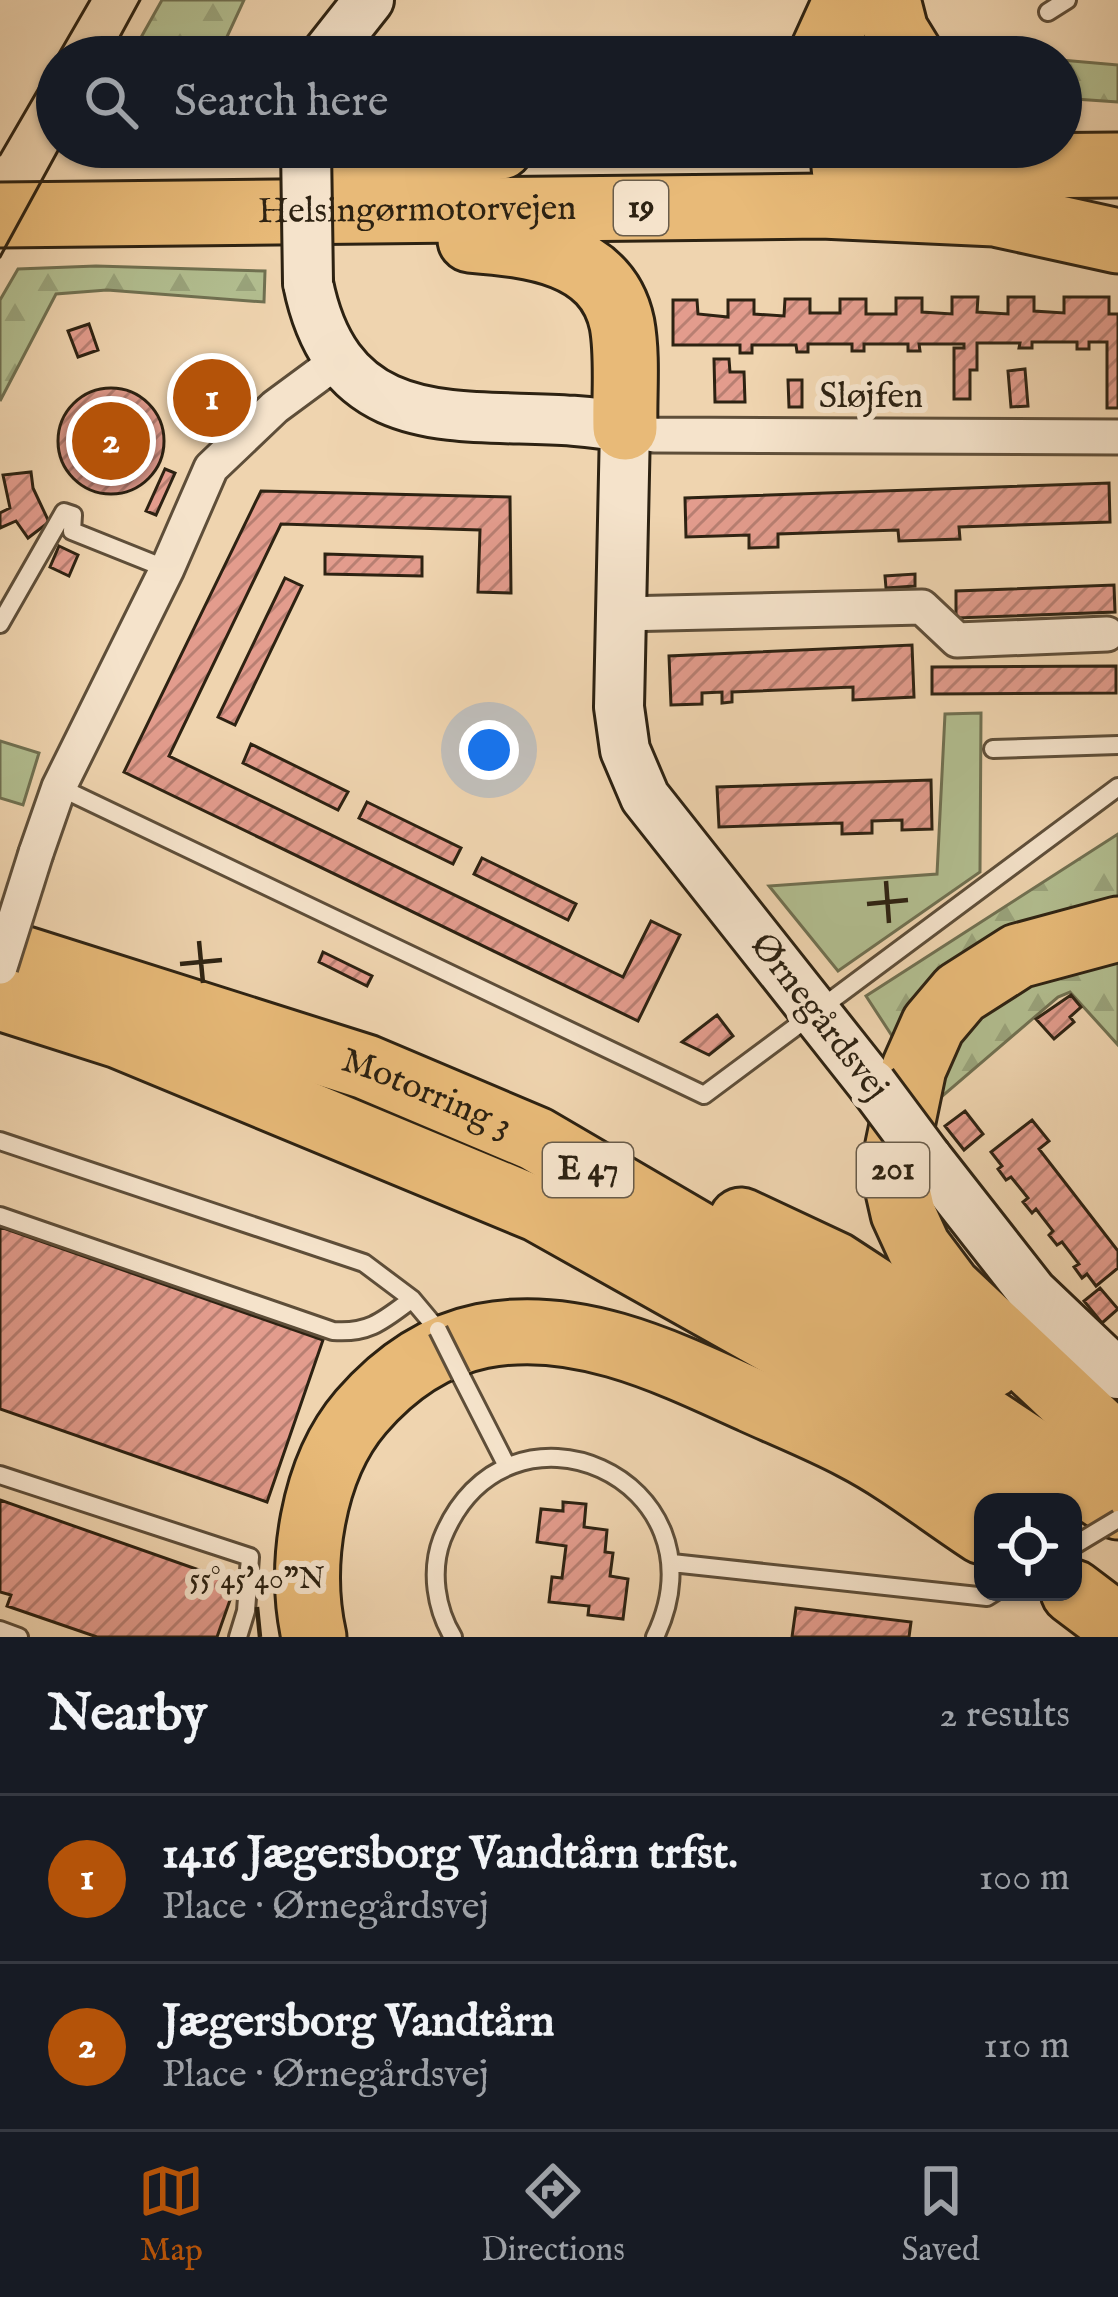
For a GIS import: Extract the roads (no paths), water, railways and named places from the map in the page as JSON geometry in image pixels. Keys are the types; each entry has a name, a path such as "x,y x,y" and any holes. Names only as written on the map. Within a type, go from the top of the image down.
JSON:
{"highway":[{"path":"830,36 846,0"},
{"path":"888,0 899,36"},
{"path":"1082,144 1118,151"},
{"name":"Helsingørmotorvejen","path":"1082,165 1118,165"},
{"name":"Helsingørmotorvejen","path":"0,177 168,168"},
{"name":"Helsingørmotorvejen","path":"0,214 822,206 995,214 1118,241"},
{"path":"160,213 529,245 568,258 607,289 622,325 626,428"},
{"name":"201","path":"1118,929 1018,956 960,993 933,1025 914,1068 892,1169 903,1213 919,1248 949,1288 1118,1448"},
{"name":"Motorring 3","path":"0,951 366,1067 536,1139 763,1272 1118,1508"},
{"name":"Motorring 3","path":"0,998 119,1036 539,1210 853,1385 1005,1493"},
{"path":"536,1139 593,1149 835,1264 1118,1448"},
{"path":"314,1637 306,1599 309,1527 348,1427 382,1388 427,1354 484,1335 552,1334 643,1351 856,1448 974,1526"},
{"path":"1082,1549 1118,1571"},
{"path":"1082,1599 1118,1626"}],"street":[{"path":"340,36 368,0"},
{"path":"316,168 308,284 314,310 340,359 391,401 432,415 596,422 626,428"},
{"path":"0,968 59,787 167,569 211,468 275,406 340,359"},
{"name":"Sløjfen","path":"626,428 654,435 1118,437"},
{"name":"Ørnegårdsvej","path":"626,428 620,707 625,750 645,797 1032,1292 1118,1374"},
{"path":"621,614 922,607 957,640 1107,634"}],"lane":[{"path":"1048,12 1067,0"},
{"path":"0,624 64,512 73,515 72,531 167,569"},
{"path":"993,749 1118,745"},
{"path":"59,787 704,1095 1118,787"},
{"path":"0,1141 364,1263 412,1299 438,1330 507,1466"},
{"path":"0,1216 333,1331 372,1329 412,1299"},
{"path":"453,1637 444,1623 435,1587 438,1550 452,1514 476,1486 507,1466 569,1457 600,1466 627,1482 649,1504 664,1532 672,1563 670,1600 655,1637"},
{"path":"0,1475 250,1557 238,1637"},
{"path":"1082,1538 1118,1519"},
{"path":"672,1563 974,1592"},
{"path":"0,1630 19,1637"}],"tram line":[{"path":"69,36 90,0"},
{"path":"120,36 140,0"},
{"path":"0,155 36,93"},
{"path":"0,257 49,168"}],"place":[{"name":"1416 Jægersborg Vandtårn trfst.","path":"212,398"},
{"name":"Jægersborg Vandtårn","path":"111,441"}]}
